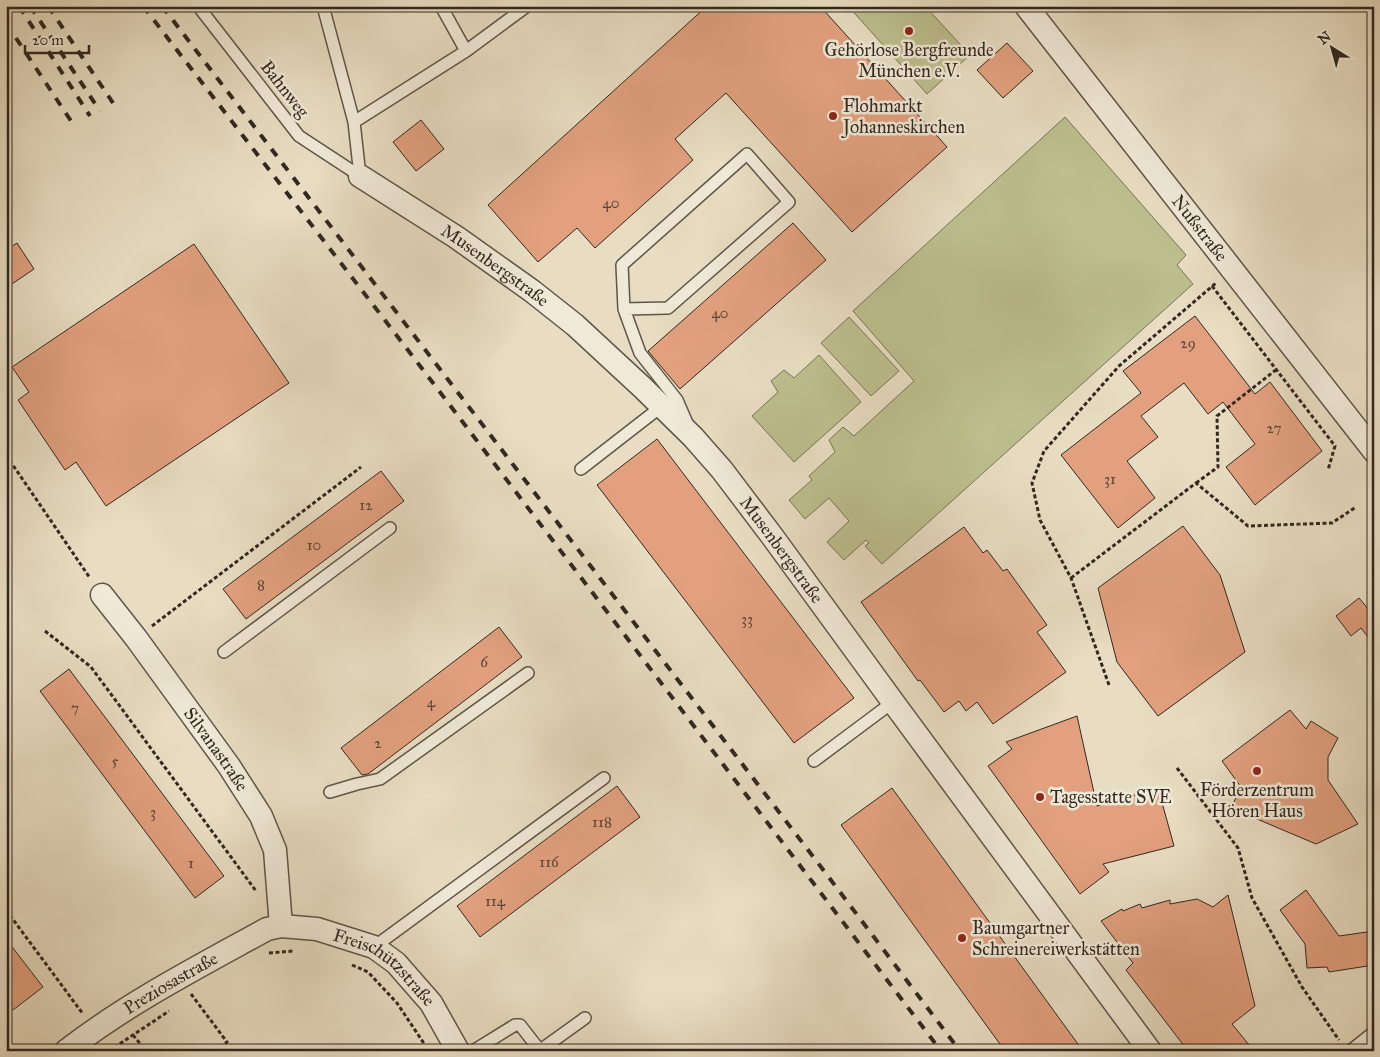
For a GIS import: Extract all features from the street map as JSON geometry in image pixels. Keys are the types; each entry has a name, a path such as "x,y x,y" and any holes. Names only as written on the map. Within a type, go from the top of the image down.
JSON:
{"street":[{"name":"Nußstraße","path":"1026,6 1374,451"},
{"name":"Musenbergstraße","path":"360,176 456,237 532,291 575,325 693,437 722,470 772,536 1150,1051"},
{"name":"Silvanastraße","path":"102,595 136,638 229,766 261,816 275,850 280,916"},
{"name":"Freischützstraße","path":"280,916 374,948 396,963 431,1003 458,1051"},
{"name":"Preziosastraße","path":"66,1051 95,1029 178,978 267,929 280,916"}],"lane":[{"name":"Bahnweg","path":"198,6 299,136 360,176"},
{"path":"323,6 354,122 360,176"},
{"path":"441,6 466,51"},
{"path":"354,122 466,51 527,6"},
{"path":"624,309 668,308 789,202 747,154 622,265 624,309 640,353 677,400 693,437"},
{"path":"581,469 662,406"},
{"path":"224,652 390,528"},
{"path":"330,792 380,779 528,672"},
{"path":"814,761 893,702"},
{"path":"374,948 604,778"},
{"path":"473,1051 515,1025 520,1025 538,1048 542,1049 585,1018"},
{"path":"1350,1051 1374,1032"}],"path":[{"path":"1109,685 1071,578 1040,520 1032,483 1044,451 1119,366 1232,269"},
{"path":"1212,286 1335,446 1328,470"},
{"path":"1071,578 1218,467 1217,416 1277,369"},
{"path":"6,454 102,595"},
{"path":"136,638 361,467"},
{"path":"1196,484 1248,526 1332,523 1356,506"},
{"path":"1368,602 1374,598"},
{"path":"45,631 91,667 258,893 280,916"},
{"path":"1177,768 1238,848 1252,898 1302,987 1341,1043"},
{"path":"6,910 95,1029"},
{"path":"265,954 300,950"},
{"path":"351,964 368,972 398,1003 429,1051"},
{"path":"178,978 227,1042 215,1051"},
{"path":"192,996 200,991"},
{"path":"109,1051 170,1010"},
{"path":"133,1035 146,1051"}],"green space":[{"name":"Gehörlose Bergfreunde München e.V.","path":"848,6 925,6 970,55 927,94"},
{"path":"1065,117 1186,255 1177,265 1193,284 882,564 865,546 869,543 866,540 844,560 827,542 849,521 829,498 805,519 789,500 812,480 809,476 835,452 829,440 843,427 854,436 914,381 853,311"},
{"path":"849,317 899,371 871,396 821,343"},
{"path":"819,355 861,402 794,462 752,416 778,392 771,381 784,370 794,378"}],"building":[{"name":"Flohmarkt Johanneskirchen","path":"707,6 820,6 947,147 852,232 726,93 675,139 693,160 595,248 577,228 538,262 488,205"},
{"path":"1007,43 1033,71 1003,98 977,70"},
{"path":"421,120 444,149 416,171 393,142"},
{"path":"793,223 826,260 680,389 648,351"},
{"path":"17,243 34,269 6,288 6,250"},
{"path":"194,244 289,383 106,506 76,462 65,470 18,400 29,392 12,367"},
{"path":"1195,316 1255,394 1270,382 1322,451 1255,505 1226,467 1255,444 1223,402 1208,414 1184,383 1141,416 1158,437 1127,461 1155,498 1118,528 1061,455 1141,393 1123,371"},
{"path":"657,439 854,698 794,743 597,485"},
{"path":"381,471 404,501 246,619 223,589"},
{"path":"1183,526 1220,575 1245,652 1158,716 1117,662 1098,588"},
{"path":"964,527 983,553 987,550 1003,571 1007,569 1047,625 1037,632 1066,672 993,724 977,702 966,711 959,701 944,712 920,680 918,681 861,602"},
{"path":"1359,598 1374,616 1374,645 1361,628 1351,636 1336,616"},
{"path":"499,627 522,657 368,774 362,775 341,748"},
{"path":"69,669 224,876 195,898 40,691"},
{"name":"Förderzentrum Hören Haus","path":"1290,710 1306,729 1311,721 1338,738 1328,757 1328,780 1358,824 1316,844 1231,808 1241,787 1222,761"},
{"name":"Tagesstatte SVE","path":"1077,716 1097,806 1158,788 1174,846 1103,864 1109,872 1080,894 988,766 1012,749 1006,742"},
{"path":"617,786 640,817 480,937 457,906"},
{"name":"Baumgartner Schreinereiwerkstätten","path":"892,788 1083,1051 1005,1051 841,825"},
{"path":"1306,890 1339,936 1374,931 1374,965 1329,972 1327,967 1307,968 1305,944 1280,910"},
{"path":"1228,895 1255,1006 1232,1024 1254,1051 1188,1051 1126,970 1133,963 1101,921 1122,909 1123,911 1140,904 1142,908 1170,900 1170,904 1197,899 1213,907"},
{"path":"6,939 43,987 13,1010 6,1001"}],"railway":[{"path":"19,6 90,116"},
{"path":"30,6 100,111"},
{"path":"48,6 113,103"},
{"path":"143,6 414,358 941,1051"},
{"path":"162,6 960,1051"},
{"path":"6,23 75,127"}],"place":[{"name":"Gehörlose Bergfreunde München e.V.","path":"909,31"},
{"name":"Flohmarkt Johanneskirchen","path":"833,116"},
{"name":"Förderzentrum Hören Haus","path":"1257,771"},
{"name":"Tagesstatte SVE","path":"1040,797"},
{"name":"Baumgartner Schreinereiwerkstätten","path":"962,938"}]}
